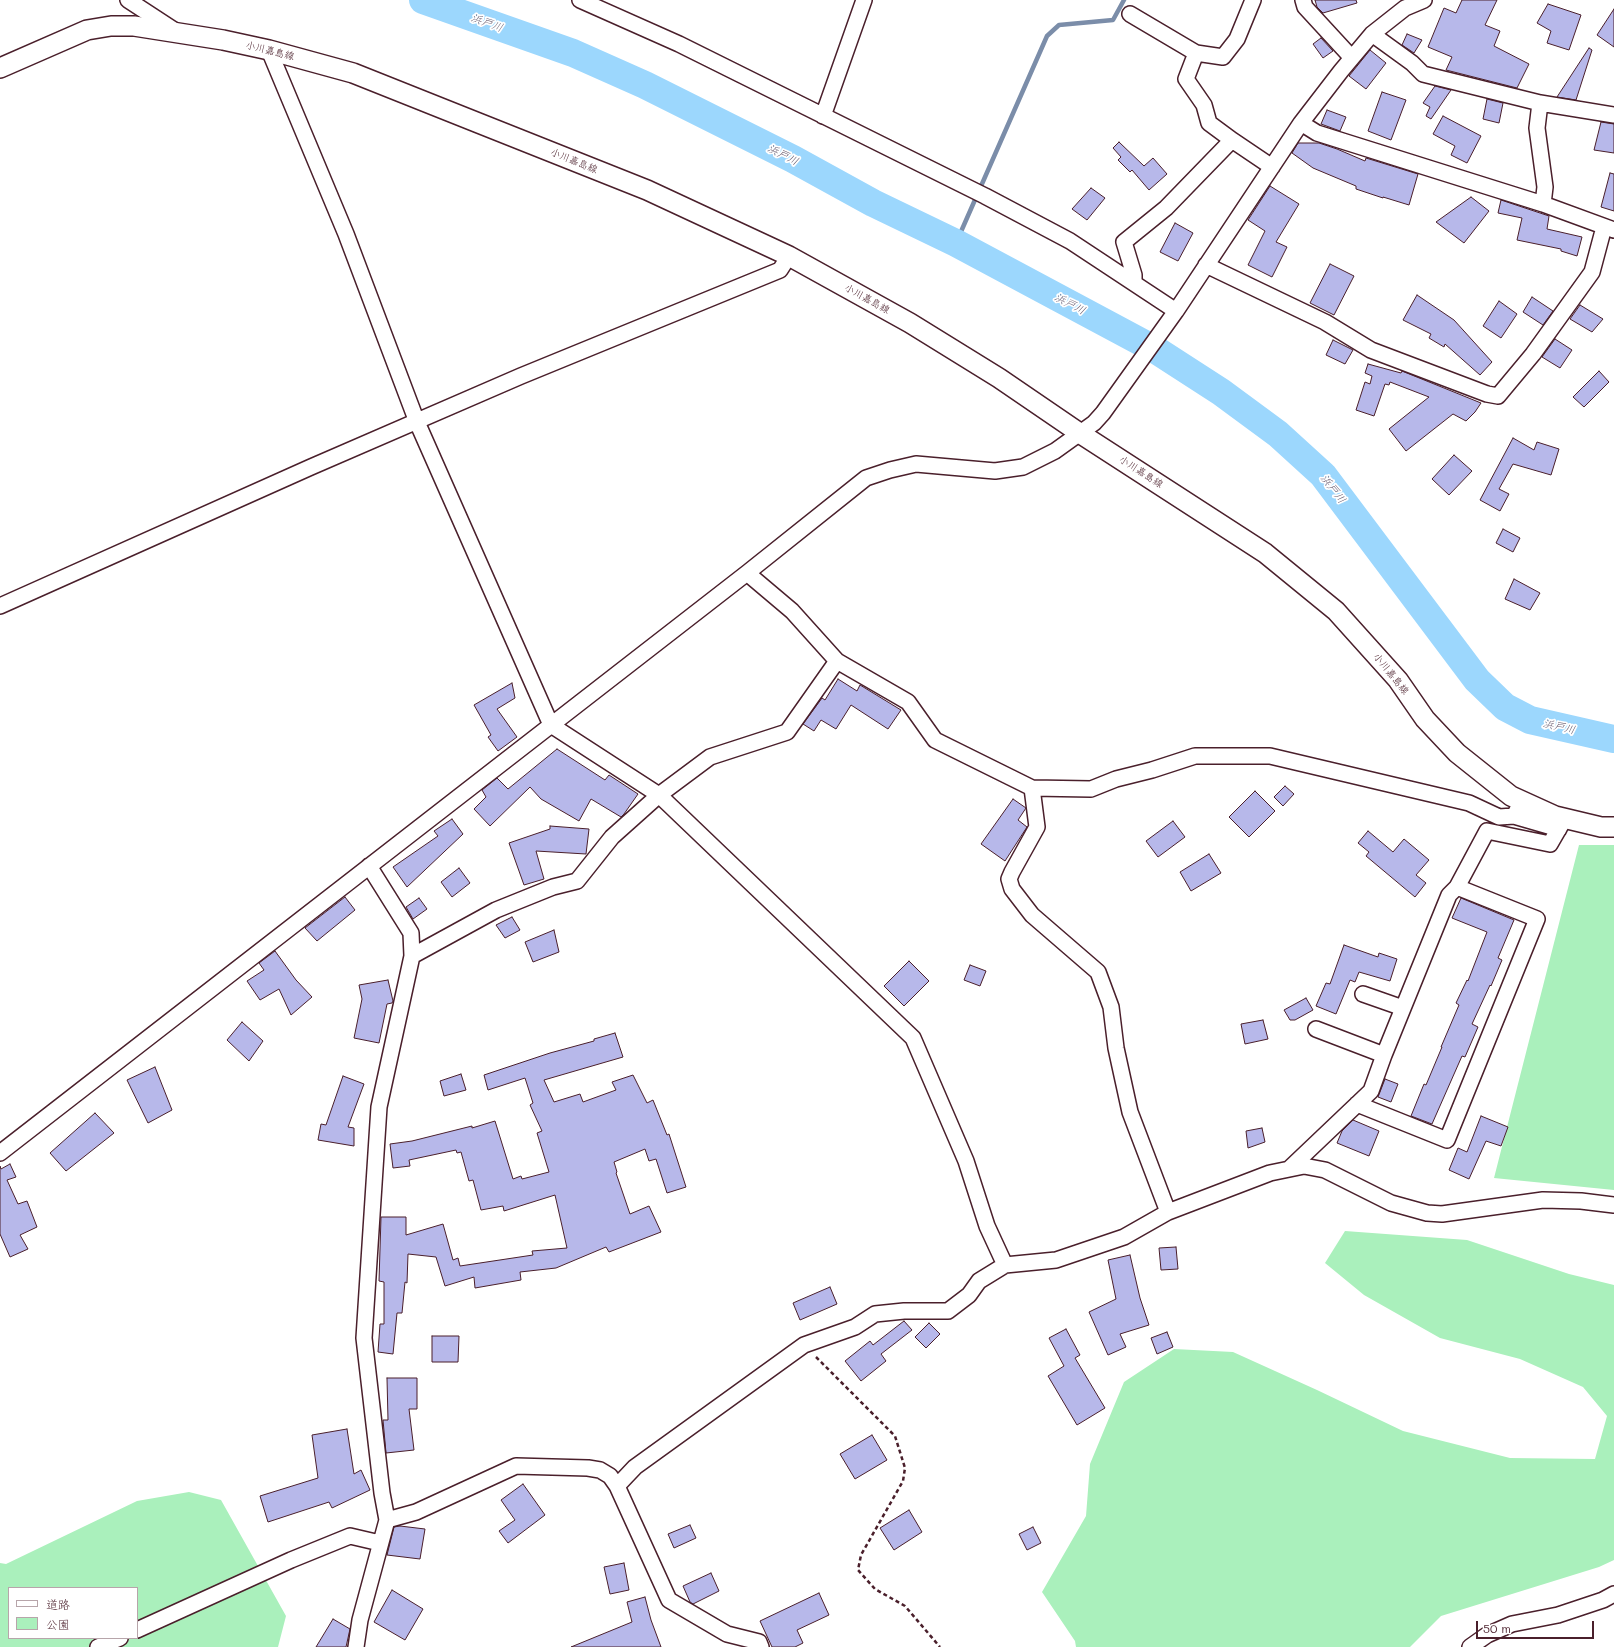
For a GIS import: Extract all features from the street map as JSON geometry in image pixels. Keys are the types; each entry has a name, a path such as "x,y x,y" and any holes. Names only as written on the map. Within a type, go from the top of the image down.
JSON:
{"main road":[{"name":"小川嘉島線","path":"0,68 87,30 111,26 134,26 223,40 269,50 353,73 491,127 647,190 789,256 910,323 999,378 1081,434 1265,553 1336,611 1398,680 1425,719 1457,753 1511,796 1518,809 1555,816 1562,824 1614,827"}],"street":[{"path":"128,0 180,34"},
{"path":"580,0 680,44 985,196 1064,238 1134,284 1173,315"},
{"path":"822,116 864,0"},
{"path":"1130,14 1196,53 1224,57 1237,39 1253,0"},
{"path":"1303,0 1305,7 1352,58"},
{"path":"0,1153 747,573 866,478 890,470 916,464 995,471 1023,467 1055,451 1094,424 1173,315 1301,123 1372,34 1405,8 1424,0"},
{"path":"1372,34 1412,63 1423,74 1540,103 1614,115"},
{"path":"269,50 346,234 417,422 551,725 659,795 913,1038 966,1161 987,1226 1005,1264"},
{"path":"1196,53 1186,79 1204,105 1209,123 1272,166"},
{"path":"1540,103 1537,128 1545,187 1543,204"},
{"path":"1206,265 1325,322 1371,350 1487,394 1498,396 1533,354 1592,272 1609,229 1543,204 1317,133 1301,123"},
{"path":"1134,284 1134,275 1124,242 1166,208 1232,140"},
{"path":"0,606 311,467 521,376 780,270 789,256"},
{"path":"747,573 792,611 837,661 908,702 935,740 1032,788 1090,789 1116,779 1152,770 1195,756 1270,756 1469,803 1499,817 1518,809"},
{"path":"412,956 496,910 553,887 577,881 612,837 659,795 710,756 788,732 837,661"},
{"path":"1032,788 1038,827 1012,872 1009,880 1012,889 1032,916 1098,972 1111,1007 1116,1048 1130,1112 1168,1212"},
{"path":"1289,1169 1371,1091 1384,1055 1449,895 1457,888 1487,831 1550,844 1562,824"},
{"path":"356,1647 360,1620 387,1520 382,1494 364,1338 379,1106 412,956 411,933 369,866"},
{"path":"1357,1104 1447,1140 1537,920 1457,888"},
{"path":"1363,994 1403,1008"},
{"path":"1316,1029 1384,1055"},
{"path":"617,1486 635,1467 804,1346 854,1327 875,1314 904,1311 948,1311 969,1295 979,1281 1005,1264 1056,1260 1124,1237 1168,1212 1270,1173 1304,1166 1325,1170 1391,1203 1427,1213 1442,1214 1543,1200 1581,1201 1614,1205"},
{"path":"387,1520 416,1512 516,1466 588,1468 600,1470 610,1476 617,1486 669,1600 727,1634 759,1642 761,1647"},
{"path":"138,1630 291,1560 350,1536 380,1543"},
{"path":"1470,1647 1487,1635 1512,1624 1558,1614 1603,1600 1614,1594"},
{"path":"98,1647 118,1639"}],"path":[{"path":"804,1346 895,1436 906,1468 903,1481 861,1555 858,1570 875,1589 905,1606 940,1647"}],"green space":[{"path":"1579,845 1614,845 1614,1190 1494,1178"},
{"path":"1345,1231 1467,1240 1569,1274 1614,1285 1614,1560 1599,1567 1441,1616 1410,1647 1076,1647 1075,1641 1042,1592 1086,1516 1090,1464 1124,1382 1174,1349 1233,1352 1403,1431 1510,1458 1595,1459 1607,1416 1583,1387 1520,1359 1440,1338 1364,1295 1325,1263"},
{"path":"189,1492 221,1500 286,1616 278,1647 0,1647 0,1563 6,1564 137,1501"}],"building":[{"path":"1315,0 1356,0 1357,3 1323,13 1317,7"},
{"path":"1462,0 1497,0 1485,25 1500,31 1494,46 1529,64 1517,88 1446,70 1452,57 1428,47 1444,8 1456,13"},
{"path":"1548,4 1581,15 1569,50 1547,43 1551,31 1537,23"},
{"path":"1614,9 1614,47 1597,35"},
{"path":"1407,34 1422,40 1414,53 1402,45"},
{"path":"1321,38 1333,51 1323,58 1313,44"},
{"path":"1589,48 1592,50 1576,100 1557,97"},
{"path":"1370,50 1386,63 1366,89 1349,76"},
{"path":"1435,86 1451,90 1431,119 1426,116 1430,107 1423,103"},
{"path":"1382,92 1406,100 1391,140 1368,131"},
{"path":"1487,99 1503,103 1499,123 1483,119"},
{"path":"1327,110 1346,117 1340,131 1321,124"},
{"path":"1443,116 1481,136 1467,163 1451,155 1455,146 1433,134"},
{"path":"1601,122 1614,124 1614,153 1594,150"},
{"path":"1119,142 1144,166 1153,158 1167,174 1149,190 1132,170 1130,172 1118,160 1121,157 1113,148"},
{"path":"1298,143 1319,143 1365,161 1366,158 1418,174 1409,205 1356,189 1356,186 1313,168 1292,153"},
{"path":"1610,173 1614,174 1614,211 1601,207"},
{"path":"1270,186 1299,204 1276,242 1287,247 1272,277 1248,265 1265,231 1248,220"},
{"path":"1091,188 1105,198 1087,220 1072,209"},
{"path":"1471,197 1489,211 1464,243 1436,222"},
{"path":"1501,200 1549,216 1547,229 1582,237 1577,256 1561,251 1561,249 1517,240 1522,218 1498,213"},
{"path":"1175,223 1193,233 1178,261 1160,252"},
{"path":"1330,264 1354,276 1334,315 1310,303"},
{"path":"1417,295 1454,320 1492,362 1480,375 1445,344 1444,347 1429,338 1431,334 1403,320"},
{"path":"1532,297 1553,311 1543,325 1523,312"},
{"path":"1499,301 1517,314 1501,338 1483,326"},
{"path":"1580,305 1603,319 1592,332 1570,319"},
{"path":"1555,339 1572,350 1560,368 1542,357"},
{"path":"1333,340 1353,350 1345,364 1326,355"},
{"path":"1368,364 1401,373 1402,371 1481,403 1466,421 1453,414 1406,451 1389,429 1429,397 1390,382 1389,385 1385,384 1374,416 1356,410 1365,382 1370,384 1372,376 1365,373"},
{"path":"1599,371 1609,382 1584,407 1573,397"},
{"path":"1513,438 1534,450 1537,442 1559,449 1551,475 1513,464 1499,489 1509,494 1500,511 1480,500"},
{"path":"1454,455 1472,471 1449,495 1432,479"},
{"path":"1503,529 1520,538 1513,552 1496,543"},
{"path":"1514,579 1540,593 1530,610 1505,599"},
{"path":"838,679 857,691 860,685 901,710 888,729 851,705 836,729 821,720 814,731 803,724 822,698 825,700"},
{"path":"512,683 515,698 497,709 517,737 498,751 488,737 491,735 474,705"},
{"path":"557,749 605,780 609,775 638,794 621,817 591,799 579,821 541,799 530,787 490,826 474,809 486,797 482,790 497,778 508,789"},
{"path":"1285,786 1294,794 1283,806 1274,797"},
{"path":"1255,791 1275,811 1249,837 1229,817"},
{"path":"1013,799 1026,808 1018,820 1027,827 1005,861 981,844"},
{"path":"452,819 463,834 407,887 393,867 438,836 434,831"},
{"path":"1173,821 1185,837 1158,857 1146,841"},
{"path":"550,826 589,829 586,854 536,851 544,879 524,885 509,843 550,829"},
{"path":"1368,831 1393,852 1404,839 1429,860 1416,875 1426,883 1415,897 1366,856 1369,852 1358,843"},
{"path":"1209,854 1221,873 1191,891 1180,872"},
{"path":"459,868 470,883 452,897 441,882"},
{"path":"345,897 355,910 317,941 305,928"},
{"path":"419,898 427,909 413,919 406,907"},
{"path":"1461,898 1514,920 1498,958 1502,960 1472,1024 1478,1027 1465,1057 1462,1056 1432,1124 1411,1116 1424,1084 1426,1085 1442,1047 1459,1005 1456,1003 1467,980 1468,981 1487,932 1452,918"},
{"path":"512,917 520,930 505,938 496,925"},
{"path":"554,930 559,952 533,962 525,942"},
{"path":"1344,945 1378,957 1379,953 1397,959 1390,981 1359,972 1355,982 1350,980 1336,1014 1316,1006 1326,983 1330,984"},
{"path":"275,951 296,980 312,997 291,1015 279,989 260,1000 247,981 264,970 259,963"},
{"path":"909,961 929,981 904,1006 884,986"},
{"path":"970,965 986,971 980,986 964,980"},
{"path":"388,980 393,1001 392,1003 387,1004 379,1043 354,1038 362,999 359,985"},
{"path":"1306,998 1313,1010 1295,1020 1290,1020 1284,1010"},
{"path":"1263,1020 1268,1039 1245,1044 1241,1024"},
{"path":"242,1022 263,1041 249,1061 227,1040"},
{"path":"615,1033 623,1057 544,1080 554,1102 580,1094 583,1102 616,1090 612,1082 633,1075 647,1103 653,1100 667,1135 669,1134 686,1187 667,1193 656,1159 649,1161 645,1149 614,1162 616,1173 630,1214 649,1206 661,1232 609,1252 606,1247 556,1268 520,1272 521,1280 475,1288 474,1277 445,1286 436,1257 408,1254 407,1283 405,1282 402,1313 397,1313 393,1354 378,1352 380,1324 384,1324 384,1282 379,1281 381,1217 406,1217 406,1235 443,1224 453,1260 458,1258 460,1266 533,1255 532,1251 567,1248 555,1195 504,1211 503,1206 481,1210 473,1180 469,1181 461,1152 457,1153 456,1150 409,1160 410,1166 393,1168 390,1144 412,1141 472,1126 472,1128 495,1121 513,1179 521,1176 522,1179 549,1172 537,1133 542,1131 530,1105 533,1103 525,1078 488,1090 484,1075 550,1053 594,1041 594,1039"},
{"path":"155,1067 172,1110 148,1123 127,1080"},
{"path":"461,1074 466,1090 444,1096 440,1081"},
{"path":"343,1076 364,1084 348,1127 354,1128 354,1146 318,1140 321,1124 326,1125"},
{"path":"1385,1079 1398,1084 1391,1102 1378,1097"},
{"path":"95,1113 114,1133 66,1171 50,1153"},
{"path":"1481,1116 1508,1127 1501,1146 1486,1141 1469,1179 1449,1170 1458,1148 1467,1152"},
{"path":"1353,1120 1379,1131 1369,1156 1337,1143 1342,1131"},
{"path":"1262,1128 1265,1142 1248,1148 1246,1131"},
{"path":"10,1164 16,1177 7,1180 18,1204 27,1201 37,1227 20,1235 28,1249 10,1257 0,1234 0,1166 1,1169"},
{"path":"1176,1247 1178,1269 1161,1270 1159,1248"},
{"path":"1130,1255 1140,1298 1149,1325 1120,1334 1126,1347 1108,1355 1089,1312 1116,1299 1108,1260"},
{"path":"830,1287 837,1304 800,1320 793,1303"},
{"path":"904,1321 912,1330 881,1354 886,1361 861,1381 845,1361 870,1341 873,1345"},
{"path":"929,1323 940,1334 926,1348 915,1337"},
{"path":"1066,1329 1080,1355 1075,1358 1105,1408 1077,1425 1048,1376 1064,1366 1049,1338"},
{"path":"1167,1332 1173,1347 1157,1354 1151,1338"},
{"path":"432,1336 459,1336 458,1362 432,1362"},
{"path":"387,1378 417,1378 417,1409 409,1409 414,1450 386,1453 383,1420 388,1420"},
{"path":"347,1429 354,1474 361,1470 370,1490 332,1508 329,1502 268,1522 260,1496 318,1478 312,1435"},
{"path":"872,1435 887,1460 855,1479 840,1454"},
{"path":"523,1484 545,1515 508,1543 499,1531 515,1520 501,1500"},
{"path":"909,1510 922,1532 894,1550 880,1528"},
{"path":"690,1525 696,1538 674,1548 668,1534"},
{"path":"400,1526 425,1529 420,1559 387,1555 394,1527"},
{"path":"1033,1527 1041,1543 1027,1550 1019,1534"},
{"path":"624,1563 629,1590 610,1594 604,1567"},
{"path":"711,1573 719,1591 693,1604 690,1602 683,1586"},
{"path":"392,1590 423,1609 405,1640 374,1622"},
{"path":"819,1593 829,1615 797,1630 803,1643 795,1647 772,1647 760,1621"},
{"path":"645,1597 651,1620 661,1647 571,1647 632,1622 627,1602"},
{"path":"333,1619 350,1629 346,1647 316,1647"}],"waterway":[{"name":"浜戸川","path":"423,0 573,53 645,85 793,159 873,203 956,243 1156,350 1221,392 1278,434 1323,475 1477,680 1505,707 1530,720 1614,739"},
{"path":"956,243 1047,36 1059,25 1113,20 1124,0"}]}
